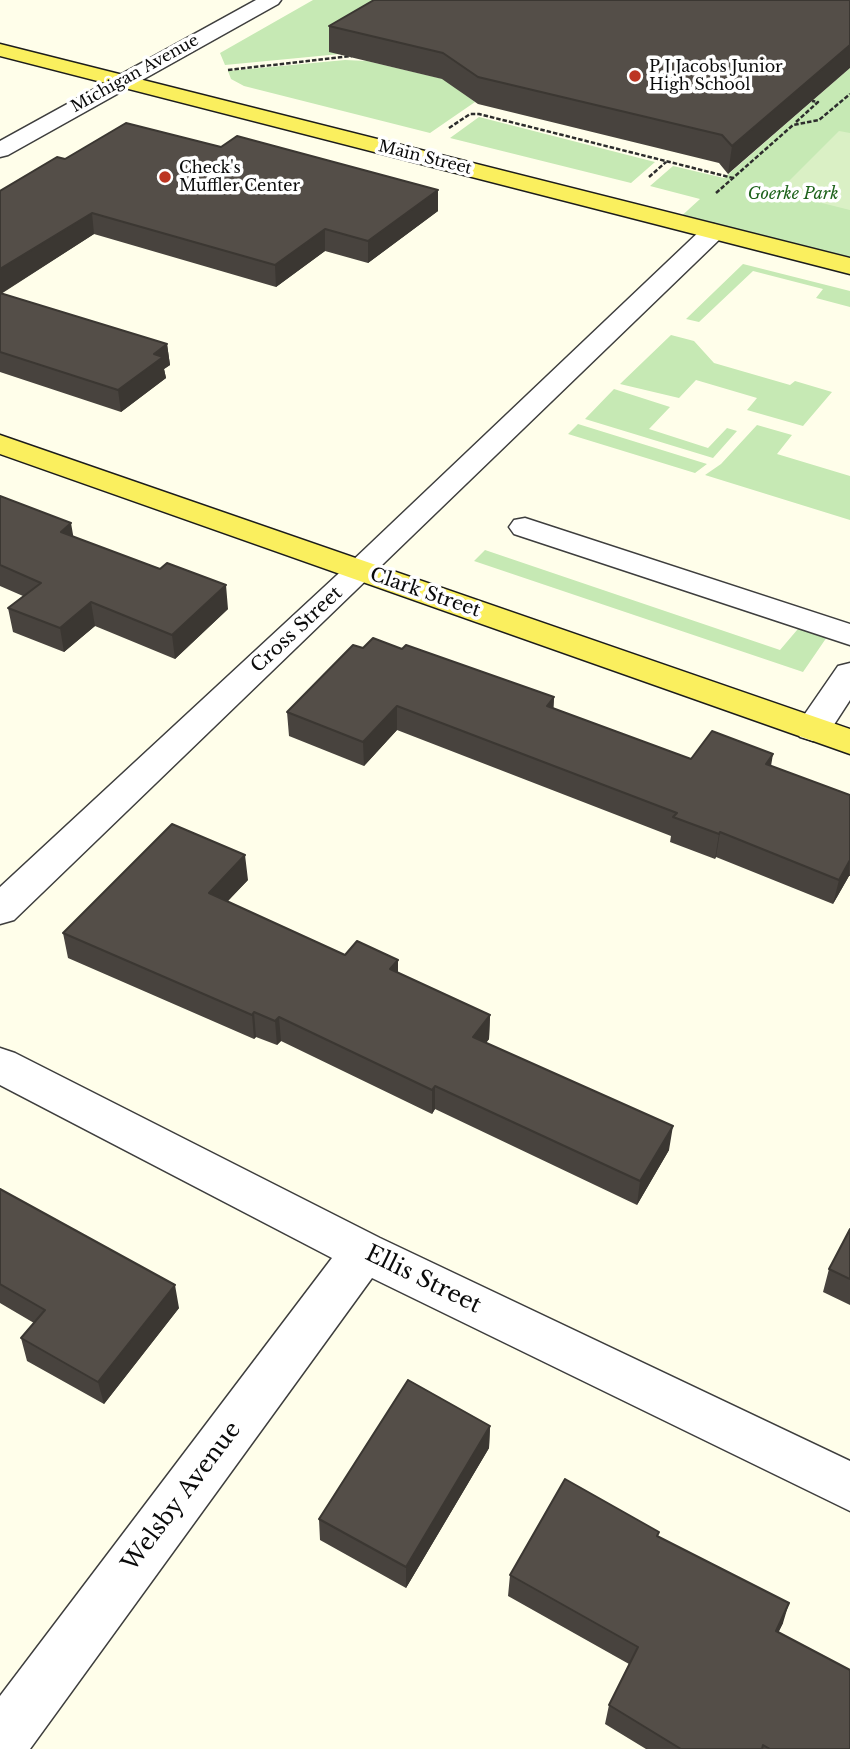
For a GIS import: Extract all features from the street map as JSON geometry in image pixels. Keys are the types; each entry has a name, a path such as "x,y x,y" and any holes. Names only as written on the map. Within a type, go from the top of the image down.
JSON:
{"main road":[{"name":"Main Street","path":"0,50 850,266"},
{"name":"Clark Street","path":"0,444 850,742"}],"street":[{"name":"Michigan Avenue","path":"0,150 271,0"},
{"name":"Cross Street","path":"0,910 361,570 713,232"},
{"path":"525,527 850,635"},
{"path":"813,729 850,674"},
{"name":"Ellis Street","path":"0,1065 364,1252 850,1487"},
{"name":"Welsby Avenue","path":"9,1738 364,1252"}],"path":[{"path":"227,70 363,54"},
{"path":"793,125 819,120 850,94"},
{"path":"715,194 818,102 812,101"},
{"path":"445,130 474,113 733,178"},
{"path":"648,178 667,161"}],"green space":[{"path":"313,0 415,0 340,54 225,65 220,53"},
{"path":"345,60 367,61 464,84 457,89 475,102 430,133 244,86 231,79 228,71"},
{"name":"Goerke Park","path":"850,68 850,267 676,221 700,199 650,186 673,166 724,178"},
{"path":"479,117 655,162 631,183 450,138"},
{"path":"839,131 850,133 850,210 778,192"},
{"path":"743,264 850,291 850,307 816,298 823,289 753,271 699,322 686,319"},
{"path":"671,335 694,341 714,363 790,385 795,381 832,392 803,426 747,410 757,398 696,380 679,398 620,384"},
{"path":"614,389 670,407 649,429 708,448 727,428 737,431 713,458 585,419"},
{"path":"578,424 707,464 695,473 568,434"},
{"path":"757,425 792,435 777,454 850,476 850,520 705,475 721,464"},
{"path":"485,550 780,650 803,623 829,634 803,672 474,561"}],"building":[{"name":"P J Jacobs Junior High School","path":"374,0 850,0 850,45 732,146 722,135 478,77 443,53 329,26"},
{"path":"126,123 221,147 237,136 438,190 368,241 325,229 275,265 92,213 0,269 0,191 57,157 65,159"},
{"path":"0,293 167,344 154,354 163,357 118,390 0,352"},
{"path":"0,496 71,523 61,532 160,569 167,563 226,585 172,635 91,602 60,628 8,608 41,583 0,565"},
{"path":"373,638 402,649 406,645 554,697 547,706 691,759 712,731 773,754 766,764 850,795 850,860 839,880 720,832 719,834 673,817 677,813 397,706 363,742 287,712 353,645 363,648"},
{"path":"172,824 245,855 209,893 345,955 357,941 398,960 390,969 490,1015 473,1037 673,1126 640,1181 435,1086 432,1090 279,1017 275,1021 254,1012 252,1015 63,933"},
{"path":"0,1189 175,1285 98,1382 21,1338 45,1310 0,1284"},
{"path":"850,1229 850,1279 829,1269"},
{"path":"408,1380 490,1426 406,1567 319,1519"},
{"path":"565,1479 659,1532 657,1536 789,1603 776,1631 850,1670 850,1749 770,1749 763,1745 762,1749 681,1749 609,1705 638,1647 510,1575"}],"place":[{"name":"P J Jacobs Junior High School","path":"635,76"},
{"name":"Check's Muffler Center","path":"165,177"}]}
